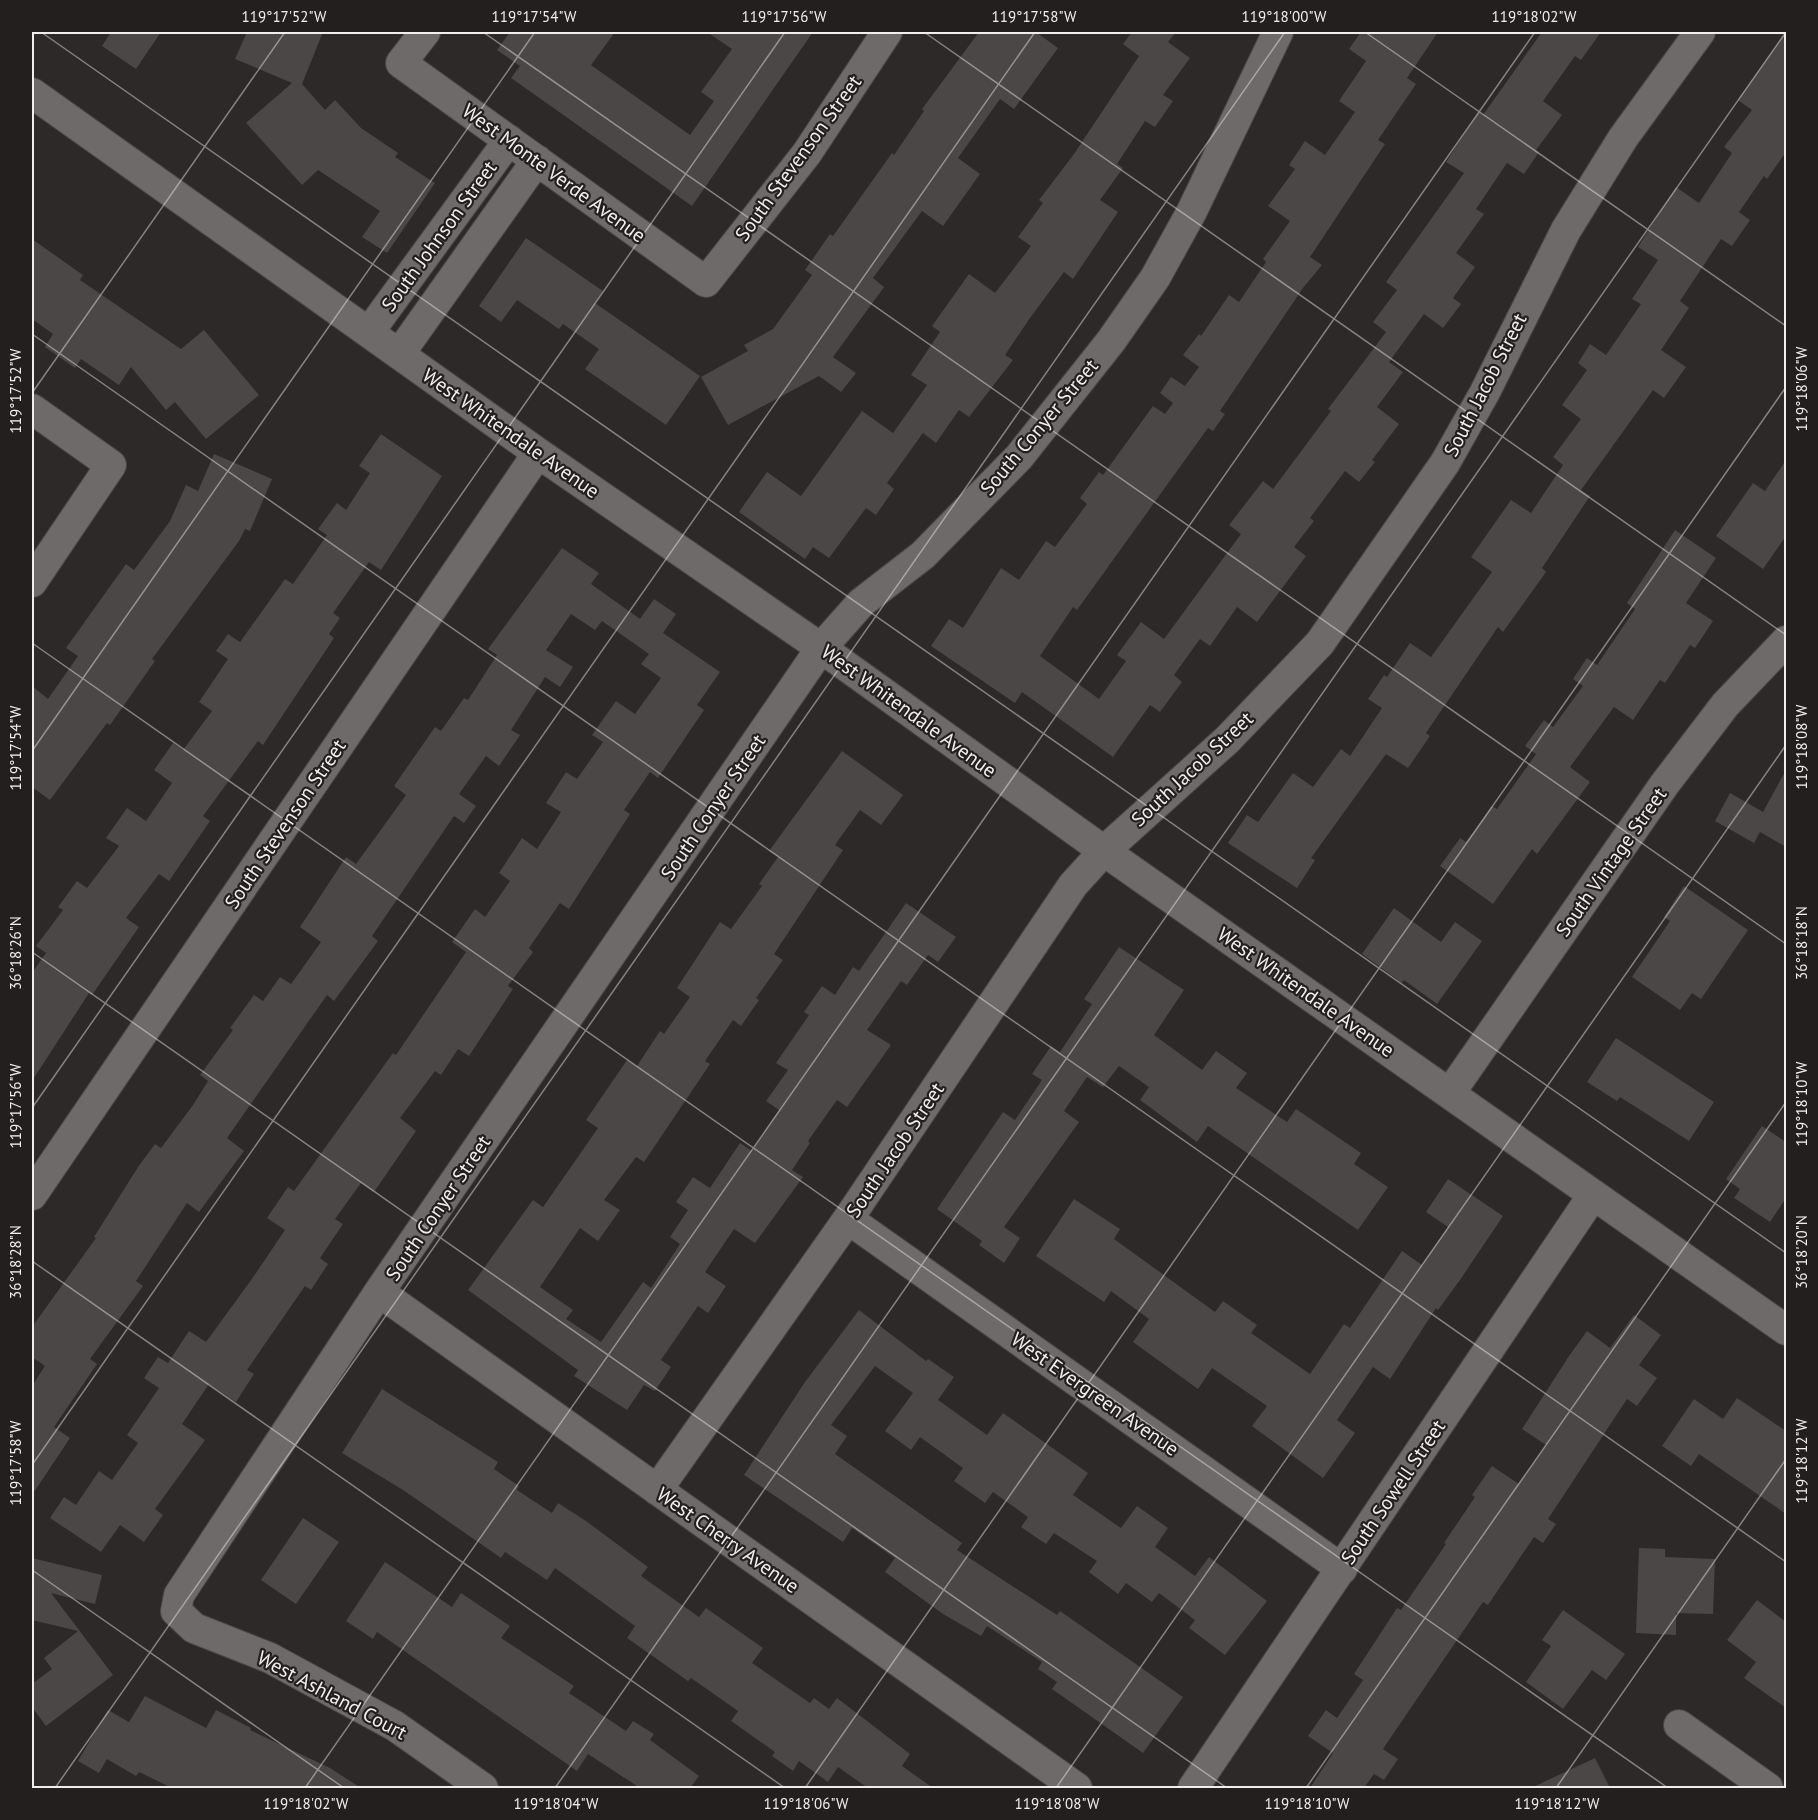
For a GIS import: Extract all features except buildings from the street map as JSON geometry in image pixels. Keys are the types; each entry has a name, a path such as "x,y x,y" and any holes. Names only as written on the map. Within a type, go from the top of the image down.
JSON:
{"street":[{"name":"West Monte Verde Avenue","path":"425,32 401,63 706,282"},
{"name":"South Stevenson Street","path":"706,282 807,153 887,32"},
{"name":"South Conyer Street","path":"176,1611 187,1580 380,1292 821,648 861,603 923,555 1019,457 1111,341 1155,278 1192,212 1278,32"},
{"name":"South Jacob Street","path":"657,1490 848,1219 1073,885 1104,851 1227,740 1320,643 1445,463 1485,392 1566,230 1623,138 1700,32"},
{"name":"West Whitendale Avenue","path":"32,93 538,453 821,648 1104,851 1786,1330"},
{"name":"South Johnson Street","path":"369,332 509,140"},
{"name":"South Johnson Street","path":"400,353 537,160"},
{"path":"32,409 111,465 32,582"},
{"name":"South Stevenson Street","path":"32,1195 538,453"},
{"name":"South Vintage Street","path":"1450,1093 1664,785 1725,705 1786,641"},
{"name":"South Sowell Street","path":"1193,1788 1593,1195"},
{"name":"West Evergreen Avenue","path":"848,1219 1341,1569"},
{"name":"West Cherry Avenue","path":"380,1292 1077,1788"},
{"name":"West Ashland Court","path":"176,1611 194,1628 270,1658 395,1726 483,1788"},
{"path":"1679,1725 1768,1788"}]}
